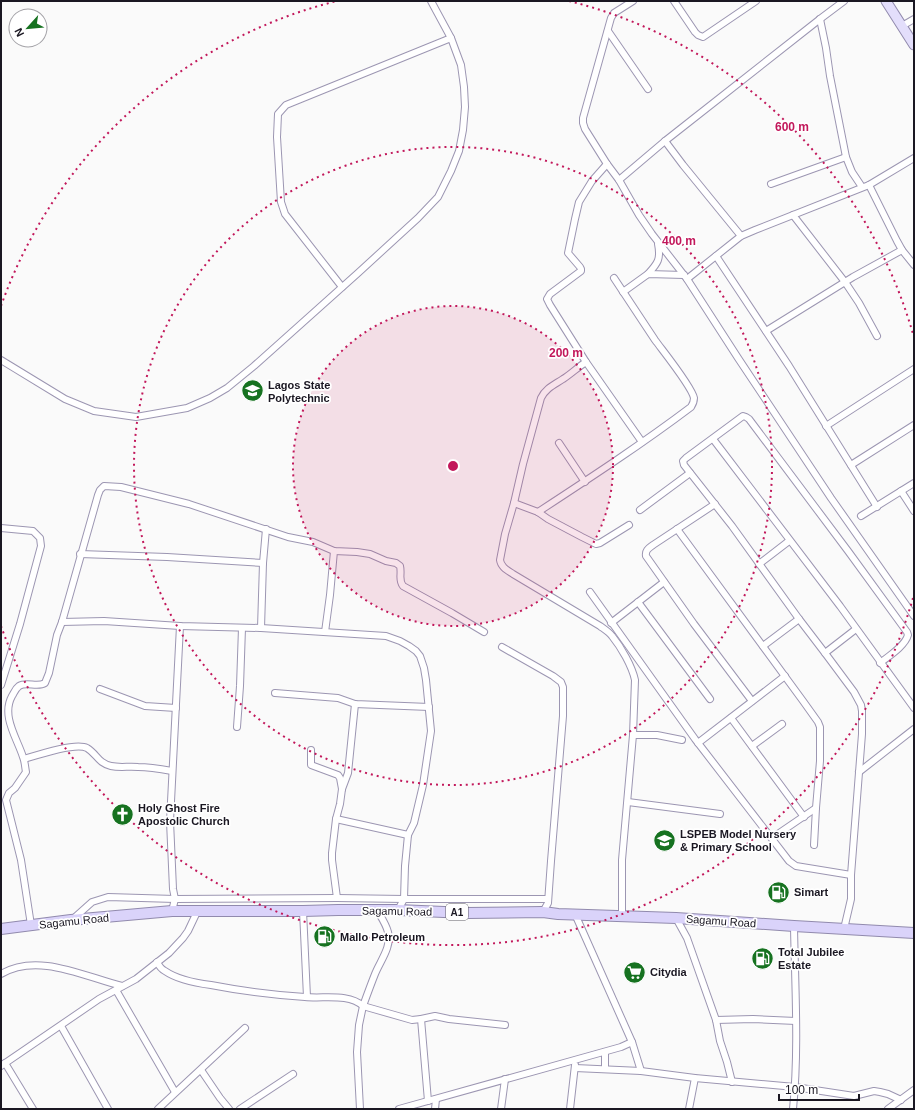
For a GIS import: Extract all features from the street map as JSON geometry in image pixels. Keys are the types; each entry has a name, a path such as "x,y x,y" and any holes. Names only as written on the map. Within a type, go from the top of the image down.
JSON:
{"highway":[{"name":"Sagamu Road","path":"1,929 71,920 172,912 398,910 467,913 543,912 558,914 622,915 914,933"}],"main road":[{"path":"886,1 914,45"}],"street":[{"path":"1,360 65,399 94,411 136,417 187,408 210,398 227,388 254,366 418,218 438,198 459,151 464,130 465,107 461,65 451,38 431,1"},
{"path":"633,1 614,13 611,18 583,118 585,129 658,243 686,277 831,498 914,616"},
{"path":"674,1 695,32 703,37 756,1"},
{"path":"619,180 665,141 844,1"},
{"path":"820,19 846,157 852,172 862,187"},
{"path":"902,26 914,19"},
{"path":"608,31 648,89"},
{"path":"342,287 285,214 281,202 277,137 278,114 286,105 451,38"},
{"path":"665,141 741,236"},
{"path":"771,184 846,157"},
{"path":"648,274 686,277 741,236 869,184 914,158"},
{"path":"607,164 592,181 579,202 568,253 580,267 581,271 550,294 547,299 586,362 642,442"},
{"path":"869,184 893,234 902,250 914,265"},
{"path":"793,216 845,282 859,303 877,336"},
{"path":"623,292 648,274 659,260 660,252 658,243"},
{"path":"766,331 845,282 902,250"},
{"path":"716,256 766,331 877,507"},
{"path":"538,512 585,482 691,407 694,403 694,399 686,384 614,278"},
{"path":"586,362 548,389 541,398 505,534 500,560 501,564 513,574 600,626 612,636 634,673 633,735 622,860 622,915"},
{"path":"826,426 914,369"},
{"path":"844,929 852,899 851,875 862,734 861,705 850,686 715,504 684,465 683,461 686,458 744,416 746,417 848,551 908,635 908,638 899,648 880,663"},
{"path":"851,465 914,426"},
{"path":"713,439 914,708"},
{"path":"559,443 585,482"},
{"path":"640,510 690,473"},
{"path":"861,516 914,483"},
{"path":"31,925 20,860 6,800 26,772 24,759 8,713 9,702 15,690 19,686 24,684 42,685 46,683 57,635 62,622 80,554 98,495 104,486 121,487 189,504 288,537 312,542 334,551 370,554 386,561 399,564 401,569 400,580 403,586 484,632"},
{"path":"901,491 914,511"},
{"path":"514,503 538,512 548,519 596,544 629,525"},
{"path":"715,504 677,529 645,553 664,582 752,701"},
{"path":"1,528 33,531 40,538 40,546 20,624 1,685"},
{"path":"261,628 263,563 266,529"},
{"path":"677,529 785,676 820,727 820,761 814,846"},
{"path":"759,564 789,541"},
{"path":"325,632 334,551"},
{"path":"80,554 167,557 263,563"},
{"path":"611,623 664,582"},
{"path":"590,592 698,743 789,862 796,866 851,875"},
{"path":"638,602 710,699"},
{"path":"763,646 799,618"},
{"path":"62,622 104,621 180,626 261,628 386,636 400,641 416,651 422,661 431,731 426,771 414,823 408,835 404,899 398,910"},
{"path":"172,912 175,899 173,889 170,821 180,626"},
{"path":"236,727 240,686 242,628"},
{"path":"825,653 856,629"},
{"path":"502,647 553,676 561,682 563,687 563,716 547,899 548,903 543,912"},
{"path":"698,743 785,676"},
{"path":"100,689 145,706 176,708"},
{"path":"275,693 338,698 355,704 429,707"},
{"path":"337,898 332,860 336,819 342,789 348,773 355,704"},
{"path":"731,718 804,817"},
{"path":"752,746 782,724"},
{"path":"859,772 914,729"},
{"path":"633,735 657,735 682,740"},
{"path":"24,759 78,746 89,750 100,761 110,766 136,766 172,771"},
{"path":"311,750 311,765 338,775 342,789"},
{"path":"628,802 720,814"},
{"path":"772,838 816,808"},
{"path":"336,819 408,835"},
{"path":"71,920 92,902 108,897 175,899 547,899"},
{"path":"360,1109 357,1052 359,1025 363,1006 375,973 383,960 389,939 389,933 377,910"},
{"path":"303,911 307,997"},
{"path":"33,1109 3,1065 61,1026 99,998 136,979 169,953 183,938 198,912"},
{"path":"575,914 632,1042 641,1071"},
{"path":"676,918 687,938 716,1020 720,1041 732,1082"},
{"path":"793,1109 795,1087 796,1021 794,926"},
{"path":"157,962 160,968 186,980 247,992 347,999 358,1002 363,1006 412,1020 435,1016 505,1025"},
{"path":"1,967 4,972 21,967 49,966 122,986"},
{"path":"116,990 175,1092"},
{"path":"421,1019 428,1101"},
{"path":"716,1020 753,1019 796,1021"},
{"path":"61,1026 108,1109"},
{"path":"158,1109 245,1028"},
{"path":"398,1109 620,1048 632,1042"},
{"path":"605,1052 605,1069"},
{"path":"570,1109 576,1060"},
{"path":"575,1068 641,1071 732,1082 795,1087 854,1096 874,1091 888,1094 901,1100"},
{"path":"201,1070 229,1109"},
{"path":"240,1109 293,1074"},
{"path":"689,1109 695,1078"},
{"path":"501,1109 505,1079"},
{"path":"888,1109 914,1090"},
{"path":"435,1109 436,1099"}],"place":[{"name":"Lagos State Polytechnic","path":"252,391"},
{"name":"Holy Ghost Fire Apostolic Church","path":"123,814"},
{"name":"LSPEB Model Nursery & Primary School","path":"665,840"},
{"name":"Simart","path":"779,892"},
{"name":"Mallo Petroleum","path":"325,937"},
{"name":"Total Jubilee Estate","path":"762,958"},
{"name":"Citydia","path":"634,972"}]}
